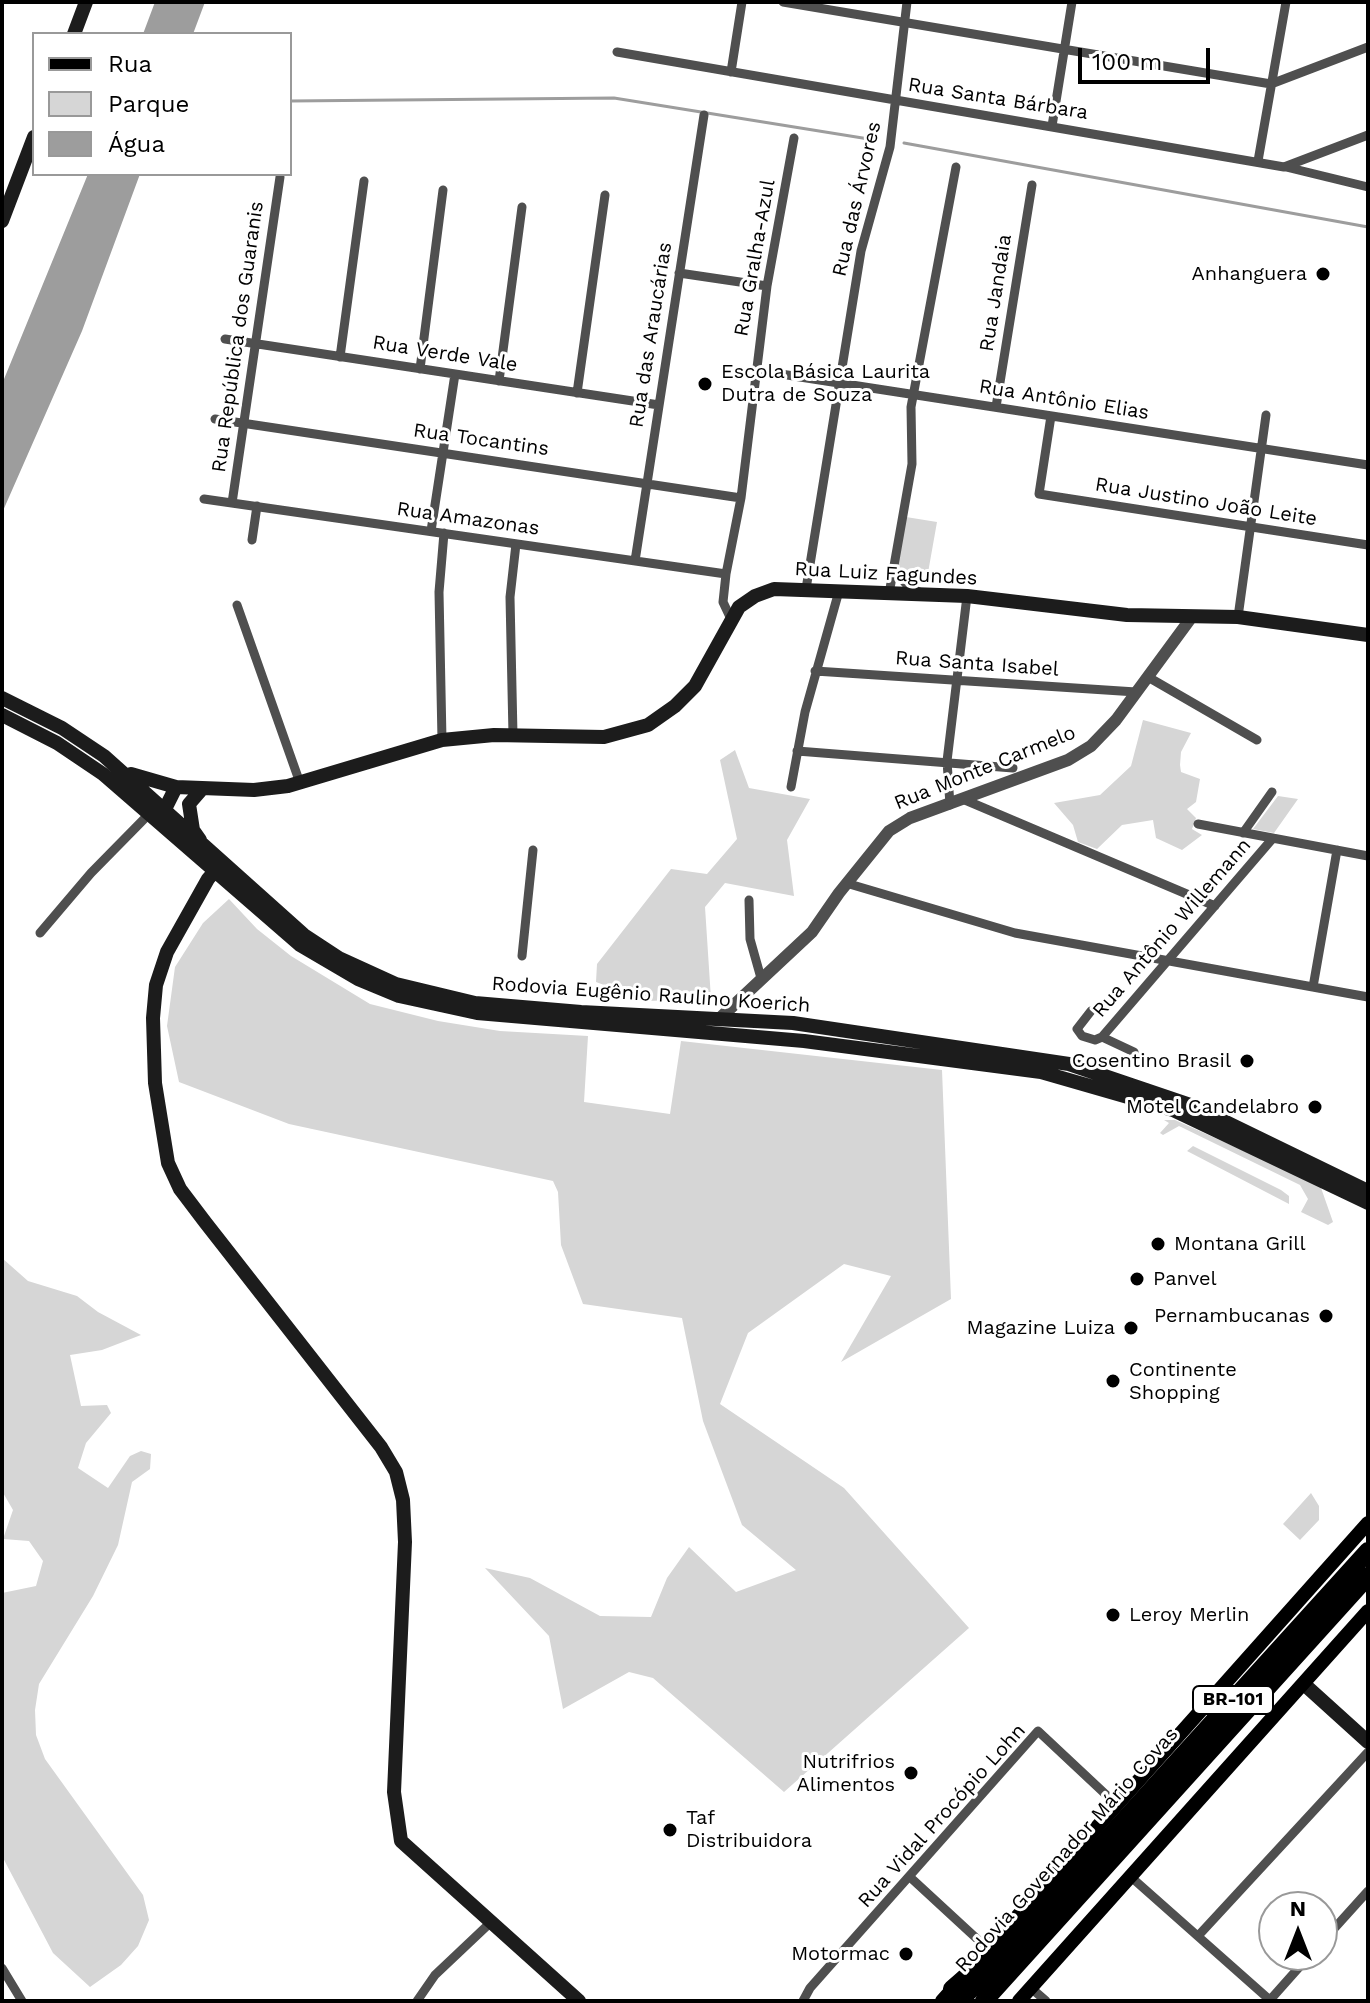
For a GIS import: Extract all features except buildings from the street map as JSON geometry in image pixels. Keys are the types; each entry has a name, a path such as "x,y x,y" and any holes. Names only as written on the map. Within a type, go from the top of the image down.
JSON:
{"highway":[{"name":"Rodovia Governador Mário Covas","path":"951,1997 1035,1918 1368,1551"},
{"name":"Rodovia Governador Mário Covas","path":"984,2001 1368,1576"},
{"path":"1000,2001 1023,1957"}],"main road":[{"path":"75,32 86,2"},
{"path":"2,221 32,142"},
{"name":"Rua Luiz Fagundes","path":"184,793 202,789 265,789 300,783 442,740 513,735 604,737 648,725 675,706 695,686 731,619 747,600 765,592 806,589 967,596 1127,615 1238,617 1368,635"},
{"name":"Rodovia Eugênio Raulino Koerich","path":"2,698 62,728 119,768 205,847 218,867 275,925 316,955 376,988 421,1003 502,1016 804,1041 1041,1072 1173,1110 1368,1203"},
{"name":"Rodovia Eugênio Raulino Koerich","path":"2,715 83,760 320,946 372,975 419,992 508,1006 793,1023 1069,1064 1193,1106 1368,1191"},
{"path":"119,768 184,793"},
{"path":"149,814 180,815 184,793"},
{"path":"168,813 184,793"},
{"path":"184,793 193,830 205,847"},
{"path":"218,867 167,952 156,985 155,1083 163,1147 180,1189 279,1321 381,1447 396,1472 403,1500 405,1542 394,1792 398,1832 407,1849 579,2001"},
{"path":"951,1997 988,1949 1368,1523"},
{"path":"1019,2001 1368,1611"},
{"path":"1305,1685 1368,1742"}],"street":[{"path":"731,72 742,2"},
{"path":"783,2 1271,84 1368,47"},
{"name":"Rua das Árvores","path":"806,589 861,251 890,147 907,2"},
{"path":"1052,126 1072,2"},
{"path":"1258,161 1286,2"},
{"name":"Rua Santa Bárbara","path":"617,52 1258,161 1368,187"},
{"name":"Rua das Araucárias","path":"635,561 704,115"},
{"path":"1284,167 1368,135"},
{"name":"Rua Gralha-Azul","path":"731,619 723,602 726,574 741,498 767,286 794,138"},
{"path":"889,594 912,464 911,407 956,167"},
{"name":"Rua República dos Guaranis","path":"232,503 280,177"},
{"path":"340,357 364,181"},
{"name":"Rua Jandaia","path":"996,407 1032,185"},
{"path":"420,369 443,190"},
{"path":"577,393 605,195"},
{"path":"499,381 522,207"},
{"path":"679,273 767,286"},
{"name":"Rua Verde Vale","path":"225,339 659,405"},
{"name":"Rua Antônio Elias","path":"755,370 1368,465"},
{"path":"431,531 455,374"},
{"path":"1238,617 1266,415"},
{"name":"Rua Justino João Leite","path":"1051,416 1039,494 1368,545"},
{"name":"Rua Tocantins","path":"215,419 741,498"},
{"name":"Rua Amazonas","path":"204,499 726,574"},
{"path":"252,540 257,506"},
{"path":"442,740 439,592 444,533"},
{"path":"513,735 510,597 516,544"},
{"path":"893,568 906,584 922,594"},
{"path":"791,787 815,671 839,591"},
{"path":"950,805 947,761 967,596"},
{"path":"237,605 300,783"},
{"name":"Rua Monte Carmelo","path":"720,1018 812,932 846,883 889,831 910,818 965,800 1085,751 1105,734 1191,618"},
{"name":"Rua Santa Isabel","path":"815,671 1136,692"},
{"path":"1148,677 1257,740"},
{"path":"797,751 1013,768"},
{"path":"1243,833 1272,792"},
{"path":"965,800 1215,906"},
{"path":"40,933 91,873 149,814"},
{"path":"1198,824 1368,856"},
{"name":"Rua Antônio Willemann","path":"1091,1011 1077,1029 1078,1033 1089,1039 1102,1037 1273,838"},
{"path":"522,956 533,850"},
{"path":"1313,987 1337,850"},
{"path":"846,883 993,928 1368,997"},
{"path":"749,900 750,939 761,978"},
{"path":"1102,1037 1134,1052"},
{"name":"Rua Vidal Procópio Lohn","path":"803,2001 810,1988 911,1878 1038,1731 1117,1805"},
{"path":"1198,1936 1368,1752"},
{"path":"1131,1877 1270,2001 1296,1971"},
{"path":"911,1878 988,1949"},
{"path":"1338,1924 1368,1891"},
{"path":"417,2001 435,1975 490,1923"},
{"path":"2,1968 22,2001"},
{"path":"1031,1988 1046,2001"}],"green space":[{"path":"906,517 937,522 926,584 918,584 896,565"},
{"path":"1143,720 1191,733 1181,752 1180,765 1181,772 1200,779 1196,802 1187,809 1196,818 1192,829 1202,835 1182,850 1156,838 1153,820 1122,825 1097,849 1078,842 1073,825 1054,803 1100,795 1131,766"},
{"path":"735,750 749,788 810,799 787,840 794,896 725,883 705,907 711,999 647,1001 596,982 597,964 671,869 707,874 737,839 720,760"},
{"path":"1278,796 1298,799 1274,833 1253,829"},
{"path":"229,899 257,929 291,956 370,1004 438,1021 500,1031 588,1036 584,1102 670,1114 681,1041 942,1070 951,1299 841,1362 891,1276 844,1264 748,1333 720,1404 844,1488 969,1628 784,1792 653,1678 629,1672 563,1709 549,1636 485,1568 530,1578 600,1616 651,1617 667,1578 689,1547 736,1592 796,1570 742,1525 703,1421 682,1318 583,1304 561,1245 558,1192 553,1181 289,1124 179,1082 167,1026 175,967 203,923"},
{"path":"1164,1120 1175,1120 1320,1185 1333,1222 1328,1225 1301,1212 1308,1199 1300,1185 1179,1126 1163,1135 1160,1133 1169,1123"},
{"path":"1193,1146 1281,1190 1289,1196 1289,1204 1187,1151"},
{"path":"2,1258 28,1281 77,1296 98,1312 141,1335 102,1350 70,1355 81,1406 107,1405 111,1413 86,1443 78,1468 108,1488 130,1456 141,1451 151,1454 150,1469 132,1482 118,1545 93,1596 39,1684 35,1710 36,1735 45,1759 143,1895 149,1920 138,1946 121,1965 90,1987 53,1953 2,1856 2,1593 36,1586 43,1561 29,1541 3,1539 13,1510 2,1491"},
{"path":"1311,1493 1319,1506 1319,1520 1300,1540 1283,1524"}],"water":[{"path":"155,2 205,2 194,32 144,32"},
{"path":"87,176 139,176 82,331 2,513 2,384"}],"waterway":[{"path":"292,101 614,98 875,140"},
{"path":"904,143 1368,227"}],"place":[{"name":"Anhanguera","path":"1323,274"},
{"name":"Escola Básica Laurita Dutra de Souza","path":"705,384"},
{"name":"Cosentino Brasil","path":"1247,1061"},
{"name":"Motel Candelabro","path":"1315,1107"},
{"name":"Montana Grill","path":"1158,1244"},
{"name":"Panvel","path":"1137,1279"},
{"name":"Pernambucanas","path":"1326,1316"},
{"name":"Magazine Luiza","path":"1131,1328"},
{"name":"Continente Shopping","path":"1113,1381"},
{"name":"Leroy Merlin","path":"1113,1615"},
{"name":"Nutrifrios Alimentos","path":"911,1773"},
{"name":"Taf Distribuidora","path":"670,1830"},
{"name":"Motormac","path":"906,1954"}]}
